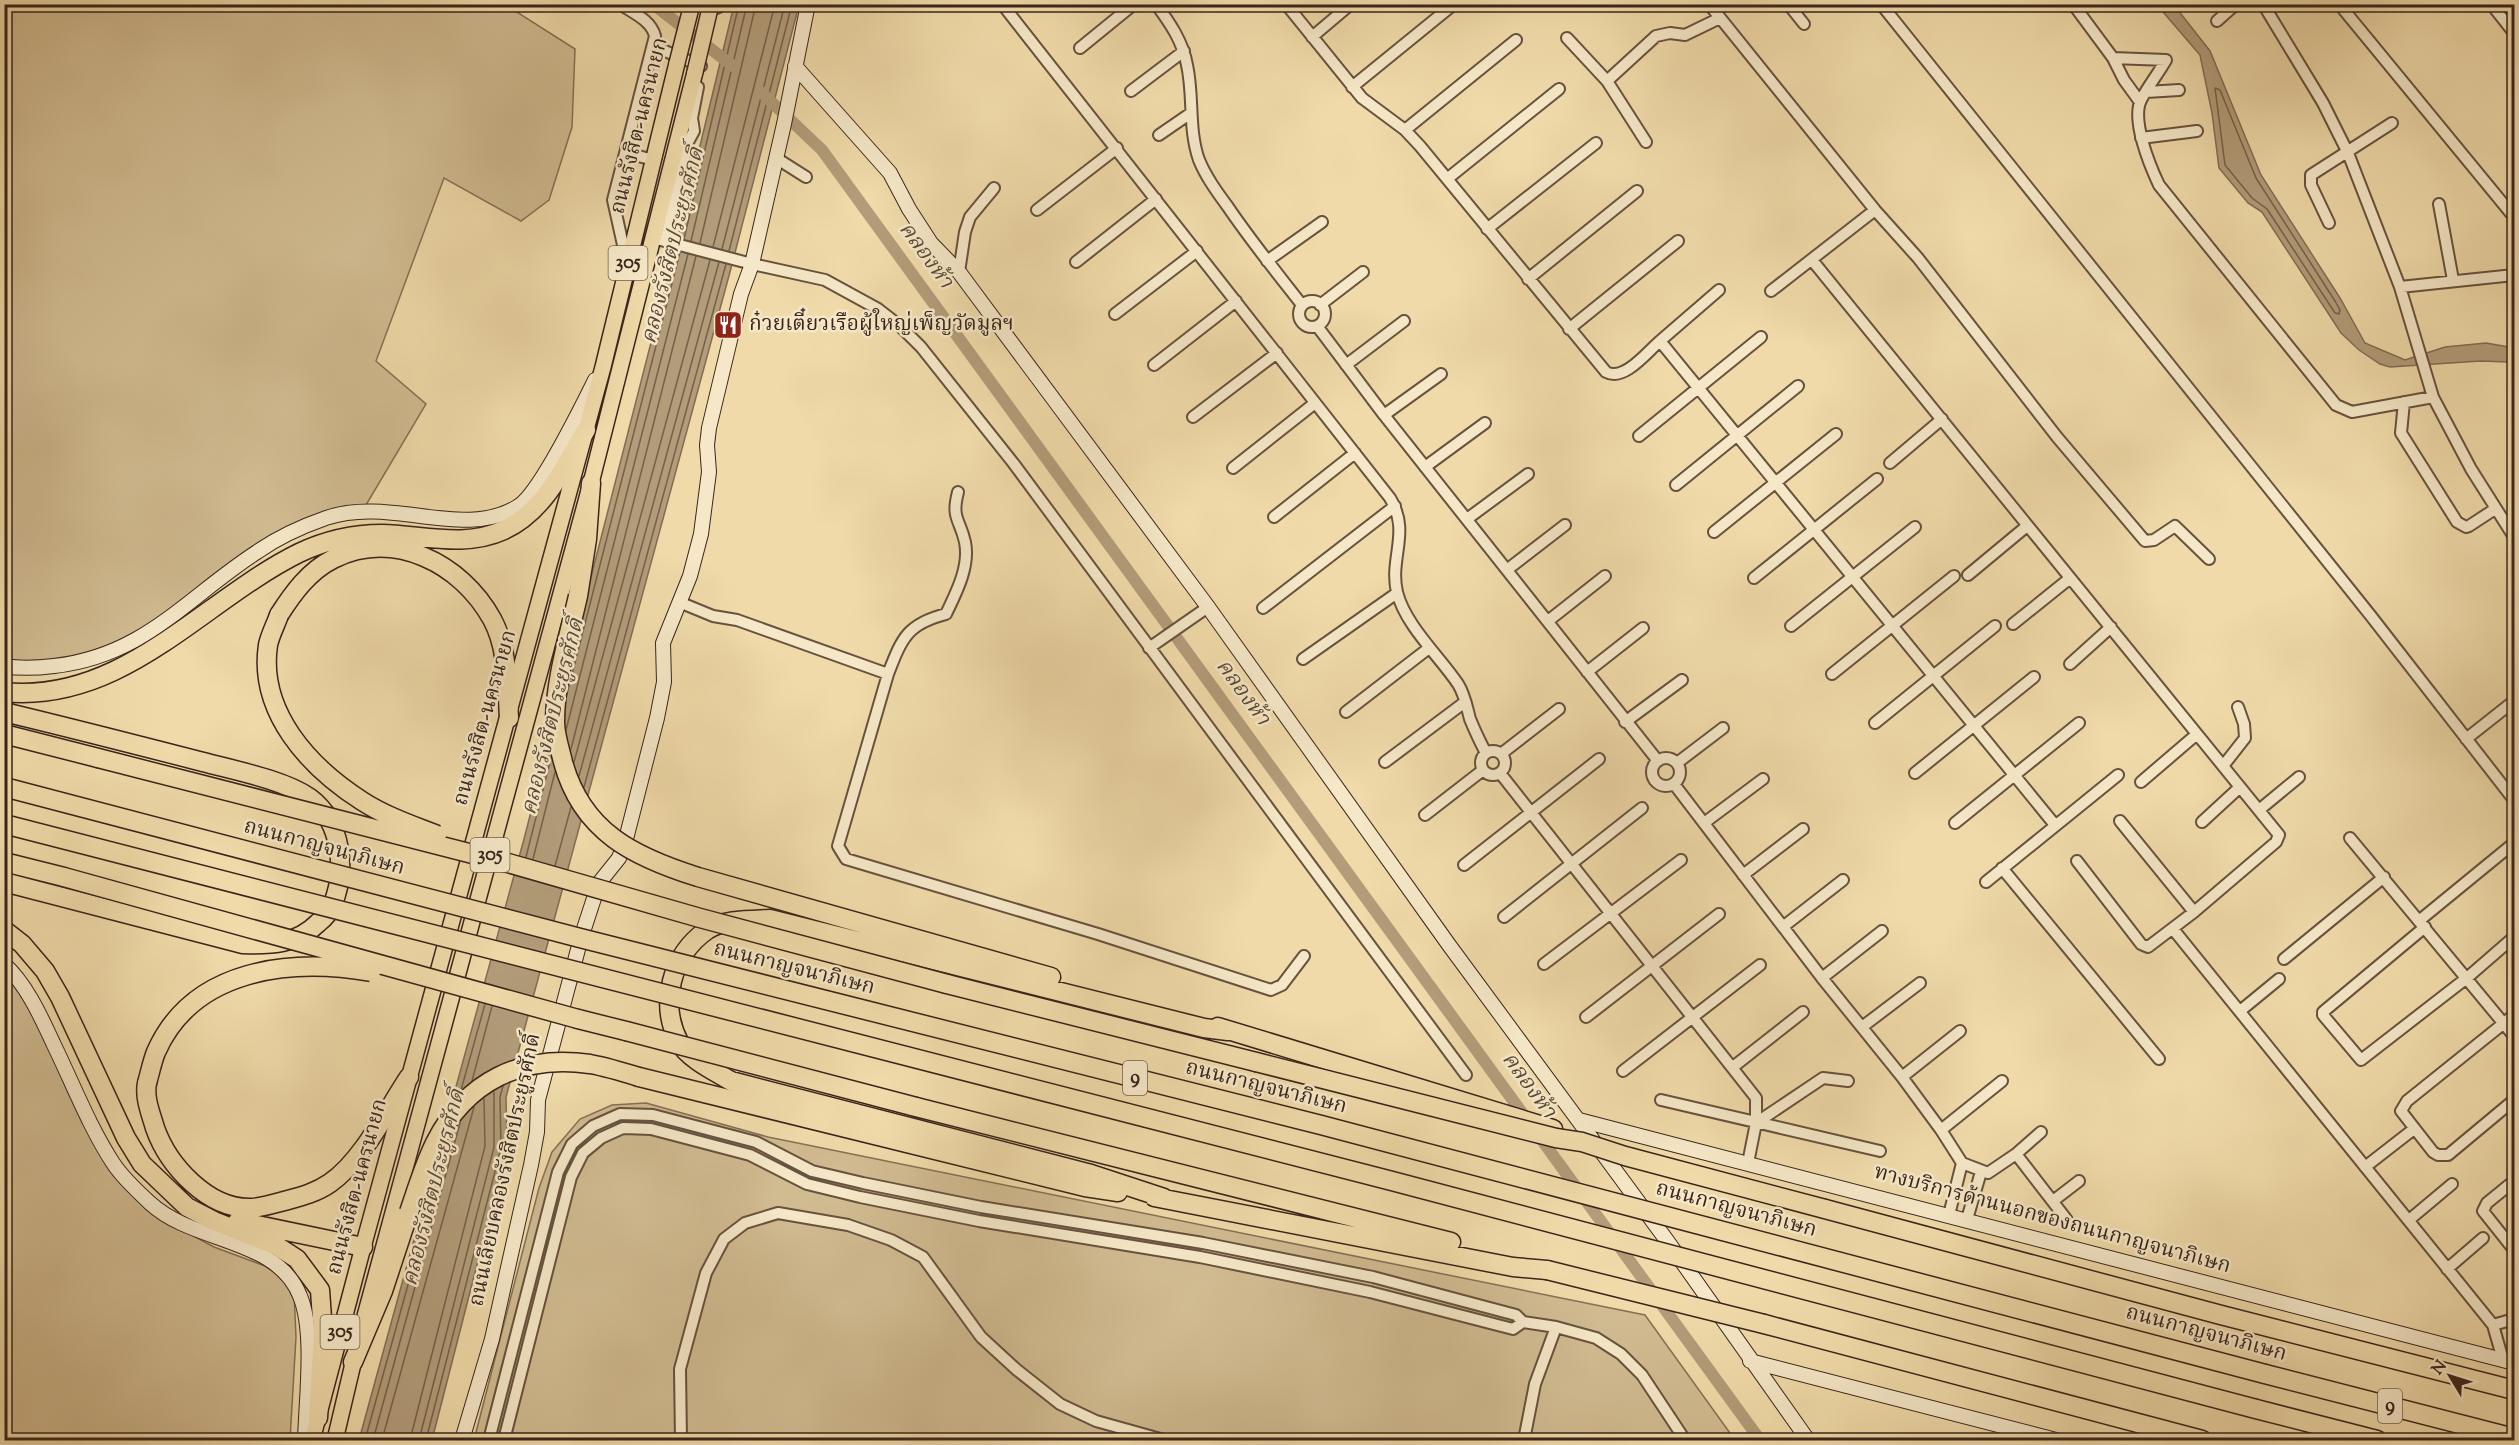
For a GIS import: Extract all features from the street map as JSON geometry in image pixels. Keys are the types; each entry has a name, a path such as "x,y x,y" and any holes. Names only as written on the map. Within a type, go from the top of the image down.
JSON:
{"highway":[{"path":"4,692 52,691 92,680 133,662 173,638 271,568 301,552 340,538 381,534 441,540 470,539 503,530 532,511 545,497 586,430"},
{"path":"591,483 587,539 558,692 555,722 561,755 574,793 582,808 624,847 656,864 1179,1013 1228,1031 1373,1072 1564,1133 1582,1142 1625,1156 2221,1315 2514,1389"},
{"path":"508,718 506,664 493,621 479,599 460,578 427,558 386,547 368,548 333,559 311,574 294,592 279,615 268,644 270,694 289,734 321,770 362,801 381,811 508,863"},
{"path":"4,712 265,778 309,797 324,812 334,831 340,854 339,890 330,912 307,935 276,945 243,944 4,882"},
{"path":"4,734 508,863 700,918 947,984 1556,1138 1582,1142"},
{"name":"ถนนกาญจนาภิเษก","path":"4,787 591,941 1321,1125 2514,1438"},
{"name":"9","path":"4,824 1369,1175 2377,1440"},
{"path":"4,862 455,987 916,1107 1372,1230 1513,1267 1547,1270 1718,1311 2202,1440"},
{"path":"1164,1198 1091,1174 731,1081 703,1065 680,1044 670,1013 670,981 685,952 708,930 737,921 770,920 1204,1028 1228,1031"},
{"path":"4,930 22,944 45,971 60,997 126,1138 142,1164 186,1207 297,1259 320,1290 323,1332 318,1418"},
{"path":"409,1077 358,1156 331,1182 309,1195 250,1208 225,1202 201,1190 182,1173 164,1150 146,1090 156,1053 169,1029 188,1006 234,978 258,971 302,966 363,970 455,987"},
{"path":"353,1362 383,1291 435,1143 451,1117 468,1097 491,1079 513,1069 560,1062 591,1065 1085,1187 1372,1230"},
{"path":"195,1212 363,1247"}],"main road":[{"name":"ถนนรังสิต-นครนายก","path":"312,1440 603,367 692,4"},
{"name":"ถนนรังสิต-นครนายก","path":"334,1440 389,1227 591,483 662,240 695,72 711,4"},
{"path":"363,1247 389,1227"}],"street":[{"path":"620,4 653,29 653,46 613,200 628,265"},
{"path":"711,4 717,8 724,4"},
{"name":"ถนนเลียบคลองรังสิตประยูรศักดิ์","path":"462,1440 492,1340 531,1164 537,1132 538,1100 591,906 599,883 619,858 626,839 657,718 664,682 663,643 690,576 701,534 709,472 707,445 709,428 747,263 784,124 808,4"},
{"path":"1002,4 1049,67 1117,148 1316,402 1395,506 1401,530 1395,580 1397,593 1429,648 1457,683 1486,753"},
{"path":"1080,48 1134,4"},
{"path":"1156,4 1171,24 1184,51 1188,66 1195,145 1208,178 1267,261 1302,305"},
{"path":"1286,4 1352,87 1369,105 1405,130 1569,329 1610,374 1625,371 1719,290"},
{"path":"1311,36 1351,4"},
{"path":"1352,87 1454,4"},
{"path":"1709,4 1875,210 1918,258 2057,438 2145,542 2154,540 2175,526 2209,559"},
{"path":"1788,4 1804,24"},
{"path":"1881,4 2357,597 2514,800"},
{"path":"2073,4 2113,58 2124,80 2143,97"},
{"path":"2217,21 2236,4"},
{"path":"2264,4 2318,93 2348,153 2400,287 2433,397 2495,509 2514,537"},
{"path":"2339,4 2514,218"},
{"path":"2491,4 2514,33"},
{"path":"1607,81 1656,36 1670,33 1685,35 1719,18"},
{"path":"1567,38 1607,81 1646,142"},
{"path":"1405,130 1515,40"},
{"path":"653,46 702,66 692,118 694,131 687,144 662,240 747,263 825,280 878,309 900,326 921,347 985,426 1153,646 1466,1075"},
{"path":"1131,91 1184,51"},
{"path":"2113,58 2166,60 2143,97 2141,138 2159,185 2336,405 2352,412 2433,397"},
{"path":"795,66 890,173 931,243 959,272 1668,1242 1808,1440"},
{"path":"1447,179 1559,89"},
{"path":"2143,97 2179,90"},
{"path":"1158,135 1191,113"},
{"path":"2329,223 2311,185 2311,176 2392,123"},
{"path":"2141,138 2197,131"},
{"path":"1487,230 1596,143"},
{"path":"1037,210 1117,148"},
{"path":"626,153 654,160"},
{"path":"776,158 806,177"},
{"path":"959,272 965,232 970,217 994,188"},
{"path":"1528,279 1637,191"},
{"path":"1076,262 1156,199"},
{"path":"2439,204 2453,280"},
{"path":"1771,291 1875,210"},
{"path":"1267,261 1322,222"},
{"path":"1569,329 1678,241"},
{"path":"1115,314 1197,250"},
{"path":"1812,260 2069,579 2111,627 2278,833 2278,839 2151,946 2144,946 2077,861"},
{"path":"1320,305 1363,272"},
{"path":"2400,287 2514,275"},
{"path":"1154,365 1236,301"},
{"path":"1313,301 1320,305 1324,315 1317,326 1306,326 1300,321 1299,313 1302,305 1313,301"},
{"path":"1346,365 1404,321"},
{"path":"1317,326 1384,415 1658,761"},
{"path":"1639,436 1761,337"},
{"path":"1660,341 1816,529 2055,825"},
{"path":"1193,417 1277,353"},
{"path":"4,666 45,667 71,664 104,655 128,645 154,630 257,552 327,518 356,511 384,511 479,521 498,518 520,506 536,487 603,367"},
{"path":"1384,415 1441,374"},
{"path":"1676,485 1798,386"},
{"path":"1233,468 1316,402"},
{"path":"2404,402 2401,433 2457,522 2466,527 2469,526 2495,509"},
{"path":"1890,463 1942,419"},
{"path":"1425,467 1485,423"},
{"path":"1714,532 1836,434"},
{"path":"1274,517 1355,453"},
{"path":"1467,519 1527,474"},
{"path":"1754,578 1877,479"},
{"path":"958,492 954,513 965,546 962,580 946,614 917,624 897,652 888,674 838,846 846,859 1098,934 1271,990 1282,985 1304,956"},
{"path":"1263,608 1395,506"},
{"path":"1508,569 1565,525"},
{"path":"1968,575 2027,526"},
{"path":"1791,626 1915,527"},
{"path":"1548,621 1605,576"},
{"path":"1832,674 1954,576"},
{"path":"2013,624 2069,579"},
{"path":"1303,659 1397,593"},
{"path":"679,602 713,616 736,620 888,674"},
{"path":"1153,646 1205,609"},
{"path":"1875,723 1995,626"},
{"path":"2070,664 2111,627"},
{"path":"1587,672 1643,628"},
{"path":"1346,712 1429,648"},
{"path":"1915,773 2034,677"},
{"path":"1625,722 1682,680"},
{"path":"2466,739 2514,701"},
{"path":"1385,762 1465,702"},
{"path":"2223,766 2245,738 2244,724 2238,707"},
{"path":"1501,754 1559,709"},
{"path":"1955,823 2079,723"},
{"path":"1677,763 1723,728"},
{"path":"2141,782 2197,734"},
{"path":"1491,750 1501,754 1505,763 1500,773 1491,775 1483,770 1481,761 1491,750"},
{"path":"1667,758 1677,763 1680,773 1674,784 1661,785 1654,780 1652,771 1658,761 1667,758"},
{"path":"1464,865 1599,759"},
{"path":"1425,815 1483,770"},
{"path":"1500,773 1756,1098 1756,1123 1748,1163"},
{"path":"1986,882 2118,775"},
{"path":"2259,810 2299,777"},
{"path":"1704,823 1763,779"},
{"path":"2505,789 2514,782"},
{"path":"1674,784 1822,978 1902,1077 1962,1163 1981,1172 1992,1171 2041,1132"},
{"path":"2202,822 2240,786"},
{"path":"1504,917 1642,808"},
{"path":"2120,821 2194,912"},
{"path":"1743,875 1803,829"},
{"path":"2350,838 2468,977 2514,1036"},
{"path":"2514,843 2323,1012 2323,1015 2361,1060 2468,977 2514,937"},
{"path":"1544,964 1681,860"},
{"path":"2002,868 2159,1059"},
{"path":"2284,959 2384,878"},
{"path":"1784,926 1843,880"},
{"path":"1586,1017 1719,914"},
{"path":"2173,929 2493,1325 2509,1361"},
{"path":"1822,978 1882,931"},
{"path":"4,964 25,988 99,1138 121,1172 152,1205 175,1220 216,1239 262,1254 287,1274 300,1295 306,1317 305,1440"},
{"path":"1623,1071 1760,965"},
{"path":"2240,1011 2279,979"},
{"path":"1862,1026 1920,983"},
{"path":"1733,1067 1803,1012"},
{"path":"2514,1015 2407,1101 2401,1111 2433,1152 2443,1156 2448,1155 2514,1101"},
{"path":"1902,1077 1960,1031"},
{"path":"1756,1123 1823,1078 1848,1081"},
{"path":"1941,1130 2002,1081"},
{"path":"1661,1100 1880,1151"},
{"path":"489,1440 558,1172 572,1144 593,1126 620,1114 653,1115 756,1142 812,1171 863,1183 981,1207 1203,1243 1373,1277 1516,1315 1523,1322 1556,1327 1596,1338 1632,1363 1685,1440"},
{"name":"ทางบริการด้านนอกของถนนกาญจนาภิเษก","path":"1579,1120 2509,1361"},
{"path":"504,1440 571,1177 583,1153 601,1138 623,1128 651,1129 750,1155 807,1184 860,1197 978,1221 1200,1257 1370,1292 1513,1329 1523,1322"},
{"path":"2365,1167 2410,1132"},
{"path":"2016,1154 2067,1220"},
{"path":"1948,1215 1962,1163"},
{"path":"1967,1219 1981,1172"},
{"path":"2053,1201 2079,1181"},
{"path":"2514,1181 2487,1203 2483,1211 2514,1250"},
{"path":"860,1197 863,1183"},
{"path":"2409,1220 2452,1184"},
{"path":"681,1440 680,1370 706,1273 724,1239 745,1223 778,1213 848,1225 891,1240 923,1257 981,1337 1051,1397 1096,1421 1164,1440"},
{"path":"1100,1241 1102,1227"},
{"path":"2447,1269 2483,1238"},
{"path":"2493,1325 2514,1319"},
{"path":"1524,1440 1535,1384 1556,1327"},
{"path":"1750,1361 2056,1440"}],"shaded area":[{"path":"4,5 506,5 575,49 572,127 549,200 521,221 444,178 376,361 426,404 366,505 310,519 158,622 109,650 75,660 5,661"},
{"path":"4,967 23,991 113,1173 165,1221 214,1247 265,1266 278,1275 294,1293 296,1337 290,1440 5,1440"},
{"path":"646,1103 768,1137 1645,1315 1735,1440 474,1440 539,1188 552,1152 580,1119 612,1105"}],"water":[{"name":"คลองรังสิตประยูรศักดิ์","path":"734,5 799,5 730,272 506,1097 507,1148 432,1440 359,1440 524,839 678,237"},
{"path":"2157,5 2174,5 2210,51 2261,175 2340,298 2365,343 2405,360 2445,347 2486,343 2514,348 2514,369 2508,367 2508,362 2480,361 2390,367 2380,364 2359,350 2341,333 2262,212 2248,203 2219,168 2212,113 2200,55"}],"waterway":[{"name":"คลองห้า","path":"653,4 733,66"},
{"name":"คลองห้า","path":"761,92 822,150 1760,1440"}],"place":[{"name":"ก๋วยเตี๋ยวเรือผู้ใหญ่เพ็ญวัดมูลฯ","path":"728,325"}]}
